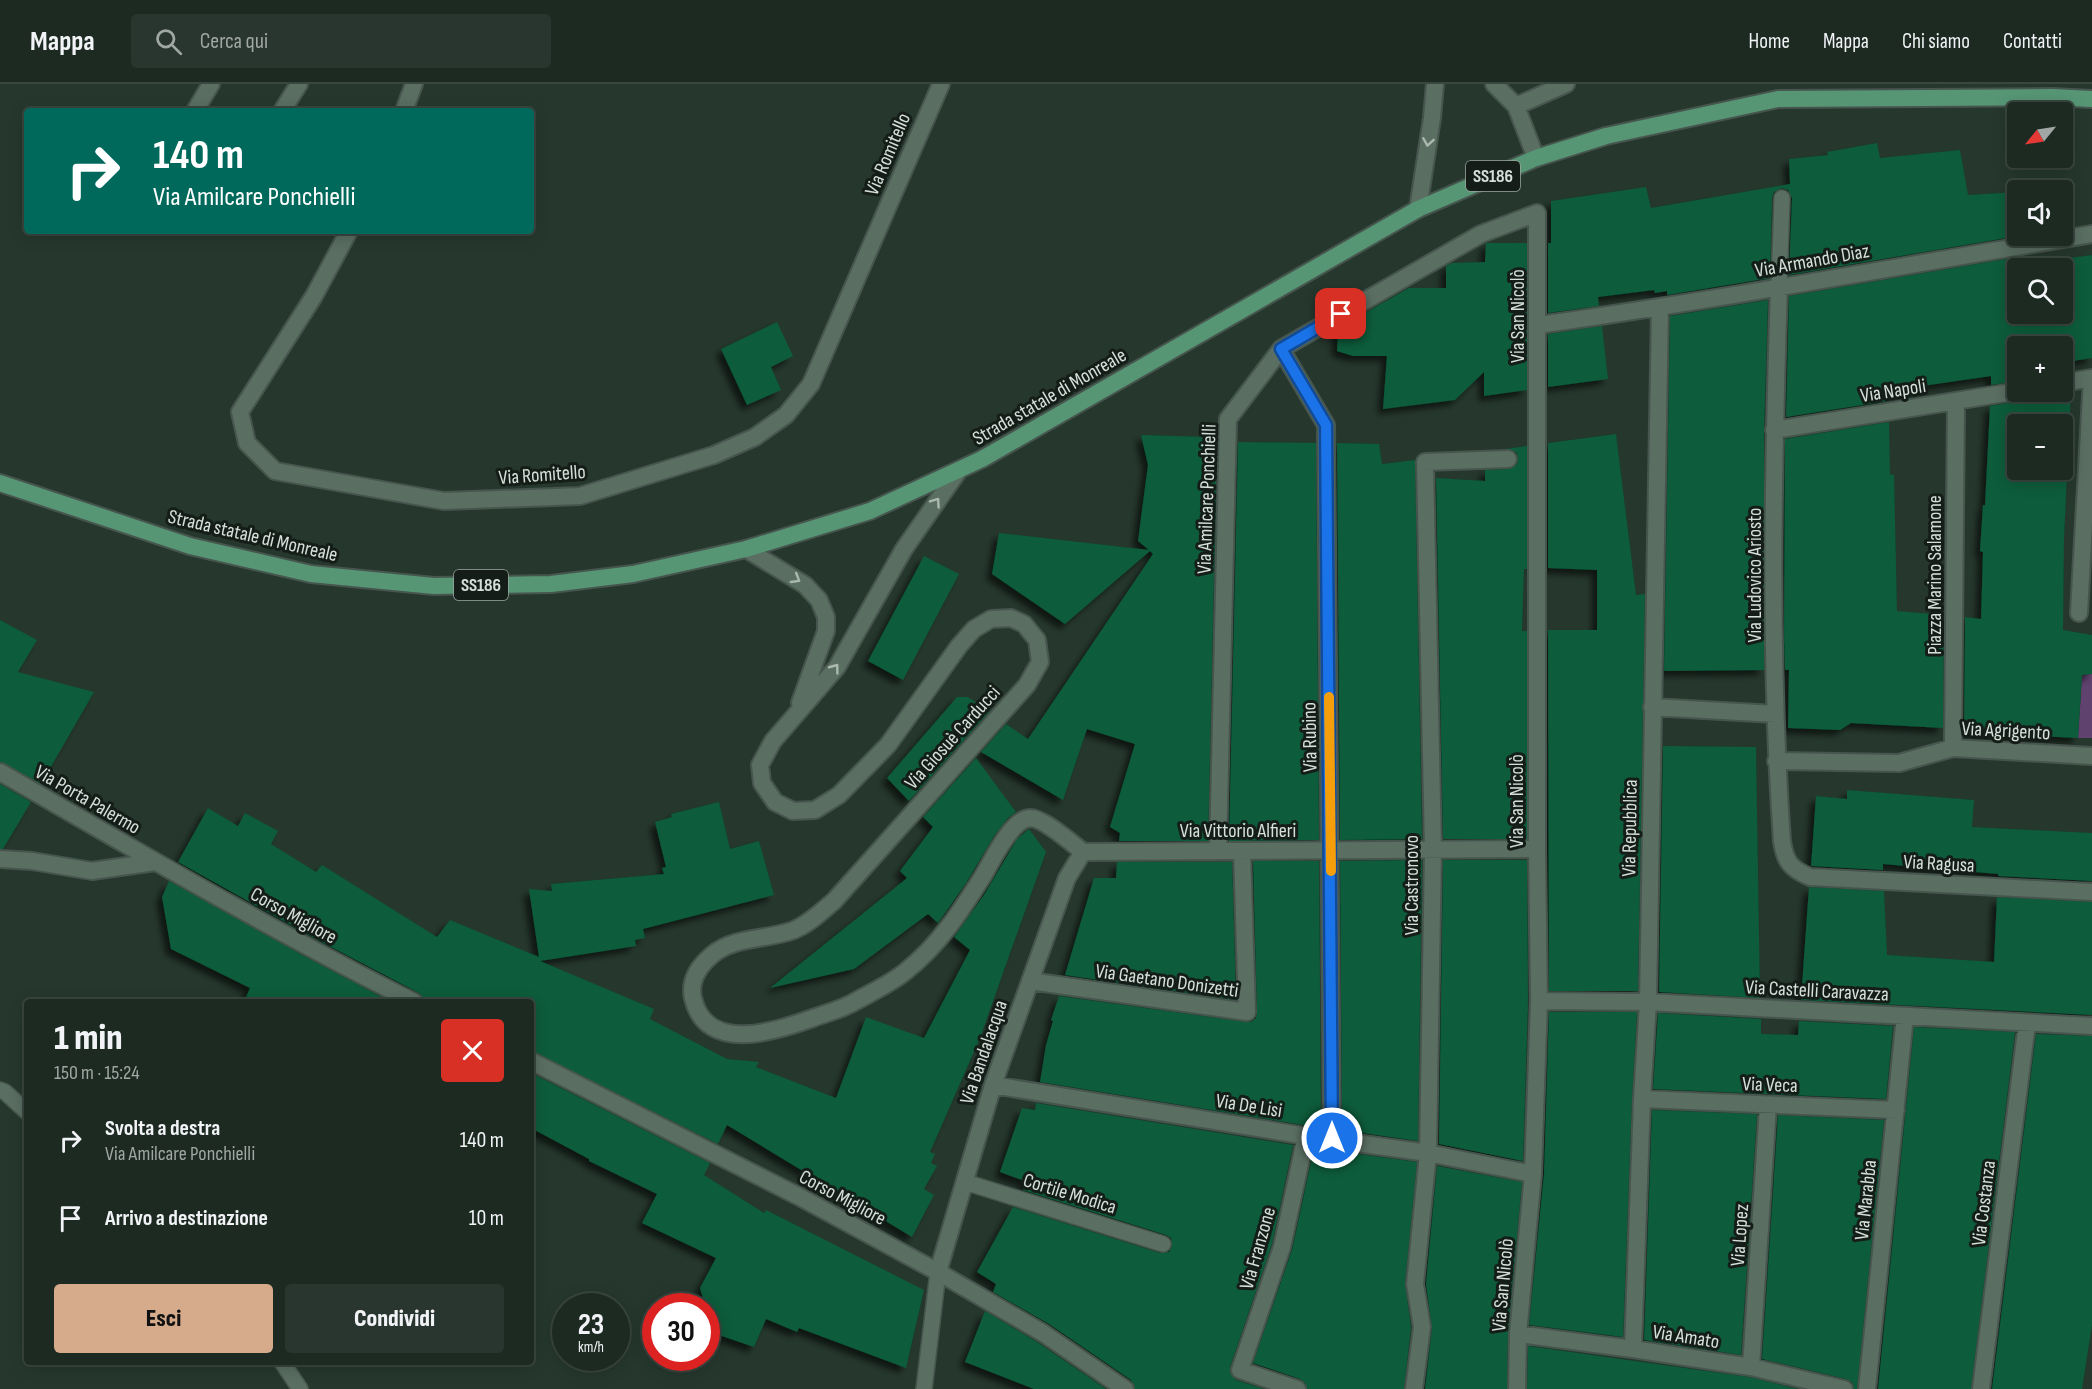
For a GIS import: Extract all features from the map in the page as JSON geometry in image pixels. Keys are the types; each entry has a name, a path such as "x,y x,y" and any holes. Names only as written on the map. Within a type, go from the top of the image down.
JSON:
{"main road":[{"name":"Strada statale di Monreale","path":"0,483 190,546 311,574 434,586 550,584 633,574 746,549 870,511 959,470 982,459 1418,209 1536,158 1606,136 1778,99 2040,97 2092,99"}],"street":[{"path":"197,108 211,84"},
{"path":"284,108 299,84"},
{"path":"405,108 414,84"},
{"name":"Via Romitello","path":"348,234 314,296 240,412 247,442 275,471 444,501 580,496 714,455 755,437 786,415 811,384 940,84"},
{"path":"1418,209 1435,84"},
{"path":"1494,84 1516,106 1536,158"},
{"path":"1516,106 1566,84"},
{"name":"Via San Nicolò","path":"1517,1389 1518,1334 1533,1174 1539,1001 1537,213"},
{"name":"Via Amilcare Ponchielli","path":"1218,851 1228,419 1281,349 1481,234 1537,213"},
{"name":"Via Armando Diaz","path":"1538,325 1660,308 2092,234"},
{"name":"Via Ludovico Ariosto","path":"1779,286 1774,430 1775,714 1782,841 1783,852 1788,862"},
{"name":"Via Repubblica","path":"1633,1349 1642,1099 1648,1002 1660,308"},
{"name":"Via Rubino","path":"1281,349 1326,425 1332,1138"},
{"path":"2073,381 2092,378 2079,613"},
{"name":"Via Napoli","path":"1774,430 2007,393"},
{"name":"Piazza Marino Salamone","path":"1953,748 1956,402"},
{"name":"Via Castronovo","path":"1414,1389 1422,1327 1414,1284 1428,1153 1432,850 1425,462 1508,459"},
{"name":"Via Giosuè Carducci","path":"959,470 904,549 837,667 773,741 760,765 762,783 775,802 793,811 814,810 839,795 888,745 959,646 974,629 991,619 1011,618 1024,624 1037,640 1040,662 1027,685 834,901 814,918 794,930 735,943 716,951 700,965 693,979 693,997 701,1017 718,1031 738,1035 780,1030 850,1005 905,973 934,946 965,904 1020,820 1031,818 1041,821 1083,852"},
{"path":"746,549 805,585 819,600 826,617 826,632 797,713"},
{"path":"1652,707 1775,714"},
{"name":"Via Agrigento","path":"1776,761 1899,763 1953,748 2092,756"},
{"name":"Via Porta Palermo","path":"0,772 155,862"},
{"name":"Via Vittorio Alfieri","path":"1083,852 1537,849"},
{"name":"Via Gaetano Donizetti","path":"1030,981 1247,1012 1242,851"},
{"name":"Via Bandalacqua","path":"938,1272 993,1085 1067,878 1083,852"},
{"path":"0,859 32,861 92,872 155,862"},
{"name":"Corso Migliore","path":"155,862 408,999"},
{"name":"Via Ragusa","path":"1788,862 1797,872 1810,877 2092,892"},
{"name":"Via Castelli Caravazza","path":"1539,1001 1648,1002 2092,1026"},
{"name":"Via Marabba","path":"1867,1389 1905,1016"},
{"name":"Via Costanza","path":"1981,1389 2027,1023"},
{"name":"Corso Migliore","path":"534,1063 798,1196 938,1272 1043,1333 1125,1389"},
{"name":"Via De Lisi","path":"993,1085 1306,1136 1428,1153 1533,1174"},
{"name":"Via Veca","path":"1642,1099 1896,1110"},
{"name":"Via Lopez","path":"1751,1367 1768,1105"},
{"name":"Via Franzone","path":"1297,1389 1240,1370 1282,1247 1306,1136"},
{"name":"Via Amato","path":"1518,1334 1751,1367 1844,1389"}],"lane":[{"path":"1779,286 1782,198"},
{"path":"0,1090 24,1109"},
{"name":"Cortile Modica","path":"965,1182 1163,1244"},
{"path":"924,1389 938,1272"},
{"path":"284,1365 300,1389"}],"shaded area":[{"path":"2092,674 2092,738 2078,738 2082,675"}],"building":[{"path":"1877,143 1880,158 1960,150 1968,195 2007,193 2007,238 1789,275 1792,198 1788,190 1782,188 1774,192 1772,198 1770,278 1667,295 1667,291 1655,293 1654,290 1598,297 1599,306 1548,313 1548,243 1551,243 1551,201 1646,187 1651,208 1790,184 1789,159 1828,155 1827,152"},
{"path":"1486,243 1527,243 1527,390 1484,396 1484,372 1455,400 1383,409 1387,356 1353,356 1337,351 1338,328 1409,288 1446,288 1446,266 1452,263 1485,262"},
{"path":"2092,255 2092,358 2073,361 2073,336 2007,336 2007,383 1991,385 1991,376 1888,391 1888,401 1786,417 1789,296 2007,259 2007,324 2073,324 2073,258 2070,258"},
{"path":"1768,300 1764,431 1764,670 1664,671 1670,316"},
{"path":"777,322 793,356 771,367 781,390 747,405 721,349"},
{"path":"1602,326 1608,379 1548,387 1548,334"},
{"path":"2014,402 2071,402 2070,414 2007,414 2007,480 2067,480 2063,630 2092,635 2092,674 2082,675 2078,738 1977,733 1977,730 1964,729 1965,617 1981,619 1983,552 1980,551 1983,505 1985,505 1990,406"},
{"path":"1889,422 1890,474 1894,475 1897,611 1944,615 1943,728 1851,723 1840,730 1788,728 1789,670 1785,670 1784,633 1785,439"},
{"path":"1616,434 1636,595 1645,594 1638,991 1549,991 1548,630 1597,630 1597,570 1548,568 1548,443"},
{"path":"1141,435 1212,437 1211,441 1217,441 1208,841 1119,841 1120,833 1110,827 1135,744 1087,729 1063,800 981,752 1006,724 1028,739 1153,554 1150,551 1065,624 992,574 999,533 1149,550 1138,541 1148,465"},
{"path":"1238,442 1316,443 1319,840 1229,841"},
{"path":"1337,443 1379,444 1382,464 1415,460 1422,839 1340,840"},
{"path":"1527,446 1527,569 1524,569 1522,631 1527,631 1527,839 1443,839 1436,478 1485,481 1485,470 1509,469 1517,464 1517,453 1505,449"},
{"path":"924,556 959,574 903,680 868,661"},
{"path":"0,620 37,640 18,672 94,692 41,784 0,762"},
{"path":"957,697 968,697 989,712 909,801 887,778"},
{"path":"1663,746 1756,747 1760,998 1659,992"},
{"path":"976,758 1016,812 1008,818 994,836 966,883 938,923 928,914 854,969 770,988 907,878 900,871 933,827 923,817"},
{"path":"0,784 31,802 3,849 0,849"},
{"path":"1847,790 1974,800 1972,827 2092,833 2092,881 1998,876 1998,874 1883,864 1883,870 1811,866 1816,796 1847,799"},
{"path":"719,802 730,849 759,841 774,895 643,929 645,938 635,940 636,946 540,961 654,1009 650,1019 727,1059 759,1062 756,1067 836,1098 866,1017 924,1038 970,950 954,937 984,895 1017,839 1029,829 1046,852 980,1038 930,1152 935,1154 931,1163 937,1166 924,1189 934,1195 912,1237 727,1125 718,1144 534,1052 534,999 422,999 419,993 314,938 178,862 208,808 238,826 245,813 278,831 271,844 316,872 322,865 437,937 450,920 539,957 529,889 552,891 551,884 664,874 662,868 666,867 655,822 672,817 671,814"},
{"path":"1422,860 1418,1141 1342,1130 1340,861"},
{"path":"1443,860 1527,860 1528,1001 1523,1161 1439,1144"},
{"path":"1253,861 1319,861 1321,1128 1040,1082 1046,1045 1053,1021 1051,1020 1059,996 1246,1022 1251,1022 1256,1018"},
{"path":"1117,862 1232,862 1236,1000 1065,975 1094,878 1116,878"},
{"path":"169,881 385,999 245,999 250,988 171,949 162,897"},
{"path":"1809,887 1884,891 1887,955 1994,962 1997,897 2092,902 2092,1015 1801,1000"},
{"path":"1549,1012 1637,1012 1623,1337 1529,1325 1544,1174"},
{"path":"1658,1013 1761,1019 1761,1034 1798,1035 1799,1021 1893,1026 1886,1099 1653,1089"},
{"path":"1914,1027 2015,1032 1971,1389 1878,1389"},
{"path":"2036,1034 2092,1036 2092,1325 2082,1389 1992,1389"},
{"path":"534,1075 710,1163 704,1175 764,1213 766,1210 924,1290 906,1368 799,1328 797,1332 766,1319 754,1347 720,1335 720,1293 701,1293 700,1288 716,1258 642,1223 657,1194 589,1161 534,1130"},
{"path":"1036,1103 1293,1145 1272,1244 1230,1367 1230,1373 1236,1380 1264,1389 1135,1389 1131,1380 1049,1324 993,1292 996,1284 977,1272 1013,1207 1160,1253 1169,1252 1172,1246 1171,1238 1166,1235 1023,1190 1027,1182 1000,1172 1022,1108 1035,1110"},
{"path":"1652,1110 1757,1114 1741,1355 1644,1340"},
{"path":"1778,1115 1884,1120 1857,1389 1854,1389 1852,1382 1846,1379 1762,1359"},
{"path":"1314,1148 1417,1162 1405,1283 1411,1327 1404,1389 1307,1389 1305,1383 1300,1379 1253,1363 1292,1250"},
{"path":"1437,1166 1522,1182 1508,1333 1507,1389 1425,1389 1432,1328 1426,1284"},
{"path":"985,1311 1037,1342 1106,1389 1034,1389 965,1362"},
{"path":"1528,1346 1749,1377 1798,1389 1527,1389"}],"slow traffic":[{"path":"1329,697 1331,871"}],"route":[{"path":"1332,1138 1326,425 1281,349 1341,314"}]}
